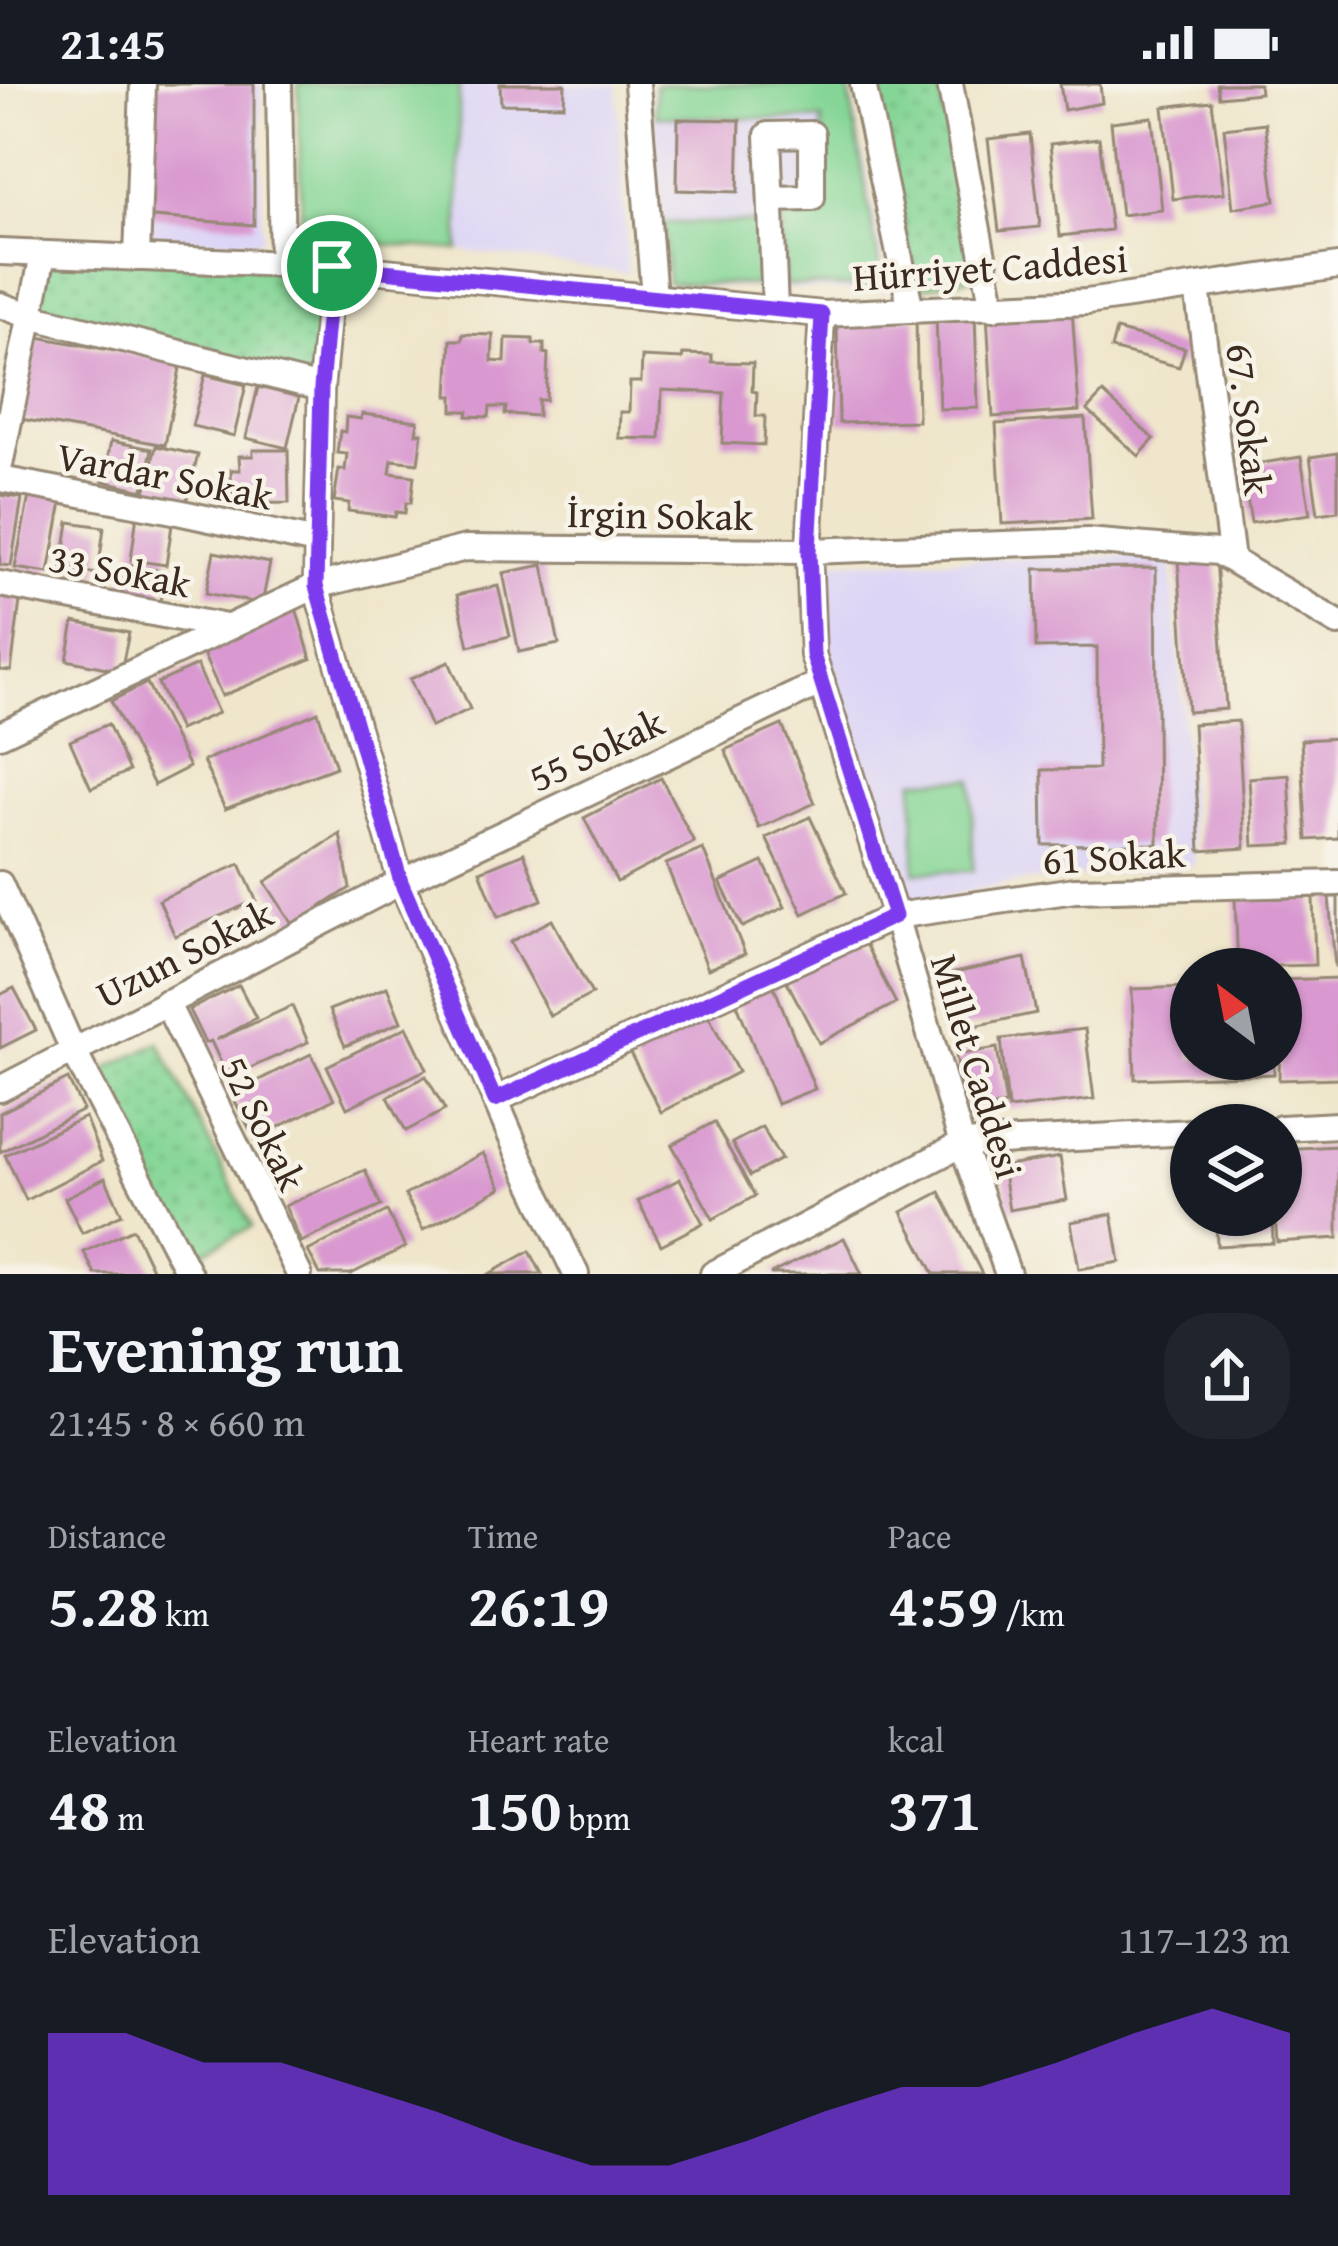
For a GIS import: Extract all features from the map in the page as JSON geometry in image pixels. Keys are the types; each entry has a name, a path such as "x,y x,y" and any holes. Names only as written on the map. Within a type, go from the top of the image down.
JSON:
{"street":[{"path":"137,258 143,84"},
{"path":"279,84 282,265"},
{"path":"637,84 654,297"},
{"path":"863,84 911,310"},
{"path":"950,84 993,308"},
{"path":"775,309 784,199 768,134 812,134 812,198 784,199"},
{"name":"Hürriyet Caddesi","path":"0,252 332,266 822,314 1087,302 1338,266"},
{"path":"0,465 43,255"},
{"path":"332,266 321,388 316,586 401,882 576,1274"},
{"name":"67. Sokak","path":"1197,287 1232,560"},
{"path":"0,305 321,388"},
{"name":"Millet Caddesi","path":"822,314 809,551 813,655 962,1144 1008,1274"},
{"name":"Vardar Sokak","path":"0,479 316,542"},
{"name":"İrgin Sokak","path":"0,735 316,586 466,548 809,551 1087,542 1218,552 1338,623"},
{"name":"33 Sokak","path":"0,584 226,627"},
{"name":"55 Sokak","path":"401,882 821,682"},
{"name":"Uzun Sokak","path":"0,1089 401,882"},
{"name":"61 Sokak","path":"495,1100 895,916 1075,890 1338,883"},
{"path":"2,897 73,1049 189,1274"},
{"name":"52 Sokak","path":"166,1002 299,1274"},
{"path":"1302,1127 1338,1125"},
{"path":"713,1274 962,1144 1170,1133"}],"shaded area":[{"path":"145,84 261,84 262,241 139,240"},
{"path":"459,84 617,84 628,273 459,250"},
{"path":"652,84 850,84 888,292 666,285"},
{"path":"1171,555 1194,866 1016,882 900,905 824,634 824,562"}],"green space":[{"path":"298,84 459,84 459,250 302,238"},
{"path":"655,84 848,85 883,287 785,285 781,211 822,210 822,120 656,116"},
{"path":"874,84 938,84 983,275 918,289"},
{"path":"663,223 765,223 765,285 668,283"},
{"path":"43,255 333,266 321,388 30,316"},
{"path":"972,779 973,871 915,872 914,780"},
{"path":"159,1042 252,1227 186,1260 94,1075"}],"building":[{"path":"147,84 254,84 254,225 142,216"},
{"path":"500,84 565,84 564,105 501,104"},
{"path":"1060,84 1100,84 1102,103 1064,110"},
{"path":"1217,84 1259,84 1260,93 1219,97"},
{"path":"1212,101 1224,193 1173,199 1163,107"},
{"path":"1152,117 1162,210 1121,215 1111,122"},
{"path":"678,119 740,120 738,192 677,190"},
{"path":"1265,123 1275,201 1233,208 1224,128"},
{"path":"1030,134 1040,227 999,231 988,139"},
{"path":"1099,138 1111,230 1060,236 1050,144"},
{"path":"1072,308 1079,411 993,417 987,314"},
{"path":"975,313 978,408 939,409 936,314"},
{"path":"916,318 918,421 839,423 837,320"},
{"path":"1116,330 1185,348 1179,367 1111,349"},
{"path":"463,334 493,335 492,361 505,362 506,338 544,344 548,354 546,400 538,400 538,416 505,414 506,407 490,407 489,417 453,411 453,396 448,396 451,340 462,340"},
{"path":"38,337 181,363 165,445 21,419"},
{"path":"683,354 712,355 712,362 753,363 756,416 765,416 764,445 722,443 724,393 662,390 660,439 619,438 620,412 629,412 630,382 641,382 642,357 682,359"},
{"path":"205,375 246,385 234,436 192,426"},
{"path":"258,387 299,397 287,448 246,438"},
{"path":"1103,393 1154,439 1139,456 1087,410"},
{"path":"362,414 418,421 416,433 422,433 418,463 392,460 390,473 414,476 411,503 395,517 348,511 349,503 334,501 339,469 345,470 347,454 337,453 340,431 345,432 346,417 361,419"},
{"path":"1085,418 1092,519 1002,524 996,424"},
{"path":"111,441 152,449 143,490 103,481"},
{"path":"156,446 198,455 185,506 144,497"},
{"path":"253,450 288,450 289,503 232,504 231,470 240,470 239,456 253,456"},
{"path":"1338,453 1338,511 1318,514 1310,457"},
{"path":"1301,457 1310,514 1251,523 1242,466"},
{"path":"30,491 63,496 49,573 15,568"},
{"path":"0,495 22,498 11,566 0,565"},
{"path":"137,514 173,518 166,565 131,560"},
{"path":"69,522 104,527 98,574 62,569"},
{"path":"214,552 270,563 262,604 206,593"},
{"path":"1216,557 1226,709 1188,712 1178,560"},
{"path":"127,564 166,572 159,606 120,598"},
{"path":"543,565 559,644 519,652 503,573"},
{"path":"1156,568 1158,844 1043,845 1042,770 1098,769 1097,647 1036,648 1035,569"},
{"path":"498,586 510,636 469,646 457,595"},
{"path":"0,590 21,593 11,671 0,670"},
{"path":"296,608 311,659 222,696 201,649"},
{"path":"74,622 129,633 121,671 67,660"},
{"path":"449,662 470,709 431,727 410,679"},
{"path":"197,665 218,713 179,730 158,683"},
{"path":"147,683 189,767 154,785 111,701"},
{"path":"318,712 336,767 225,809 203,761"},
{"path":"1238,721 1245,848 1200,851 1193,724"},
{"path":"108,724 129,771 91,788 70,741"},
{"path":"782,725 815,803 759,828 725,750"},
{"path":"1338,738 1338,838 1307,840 1301,740"},
{"path":"1289,775 1293,844 1253,846 1249,778"},
{"path":"661,778 694,842 617,882 584,818"},
{"path":"810,817 846,893 803,914 766,838"},
{"path":"340,834 350,888 293,925 265,882"},
{"path":"703,849 745,954 708,969 666,864"},
{"path":"524,853 542,900 498,917 480,871"},
{"path":"763,862 785,907 742,927 720,882"},
{"path":"240,864 256,900 175,936 159,900"},
{"path":"1313,897 1315,965 1302,965 1302,948 1237,948 1235,899"},
{"path":"1329,897 1338,897 1338,966 1335,966"},
{"path":"552,920 592,994 550,1016 510,942"},
{"path":"863,940 896,1003 819,1043 786,980"},
{"path":"1025,958 1036,1013 956,1030 945,975"},
{"path":"1338,978 1338,1078 1302,1079 1302,979"},
{"path":"773,984 815,1089 777,1104 735,999"},
{"path":"239,985 256,1018 216,1040 292,1006 308,1042 228,1078 211,1041 205,1043 189,1010"},
{"path":"387,987 401,1022 345,1046 329,1010"},
{"path":"14,988 36,1030 0,1048 0,995"},
{"path":"1170,988 1170,1078 1135,1079 1132,989"},
{"path":"705,1009 738,1072 661,1112 628,1049"},
{"path":"407,1027 427,1069 347,1108 327,1066"},
{"path":"1085,1029 1094,1099 1008,1109 1001,1039"},
{"path":"997,1048 1006,1105 965,1112 956,1055"},
{"path":"311,1054 334,1099 255,1139 231,1094"},
{"path":"426,1076 445,1110 406,1131 388,1097"},
{"path":"68,1079 83,1110 0,1152 0,1113"},
{"path":"85,1117 102,1161 26,1200 5,1155"},
{"path":"714,1122 755,1196 713,1219 672,1145"},
{"path":"762,1127 781,1159 750,1176 732,1143"},
{"path":"1338,1146 1338,1238 1277,1242 1277,1236 1302,1236 1302,1148"},
{"path":"483,1153 501,1188 423,1230 405,1195"},
{"path":"1060,1157 1067,1200 1009,1210 1002,1167"},
{"path":"365,1170 381,1206 301,1242 285,1206"},
{"path":"105,1178 122,1214 82,1233 65,1198"},
{"path":"680,1179 703,1223 661,1245 638,1201"},
{"path":"940,1192 982,1274 934,1274 902,1212"},
{"path":"387,1211 405,1247 351,1274 320,1274 308,1251"},
{"path":"1112,1214 1120,1262 1079,1269 1071,1222"},
{"path":"133,1229 153,1271 95,1274 84,1252"},
{"path":"1217,1236 1273,1236 1273,1243 1217,1246"},
{"path":"844,1238 862,1274 770,1274"},
{"path":"530,1251 542,1274 489,1274"}],"route":[{"path":"332,266 822,314 809,551 813,655 895,916 495,1100 401,882 316,586 321,388 332,266"}]}
